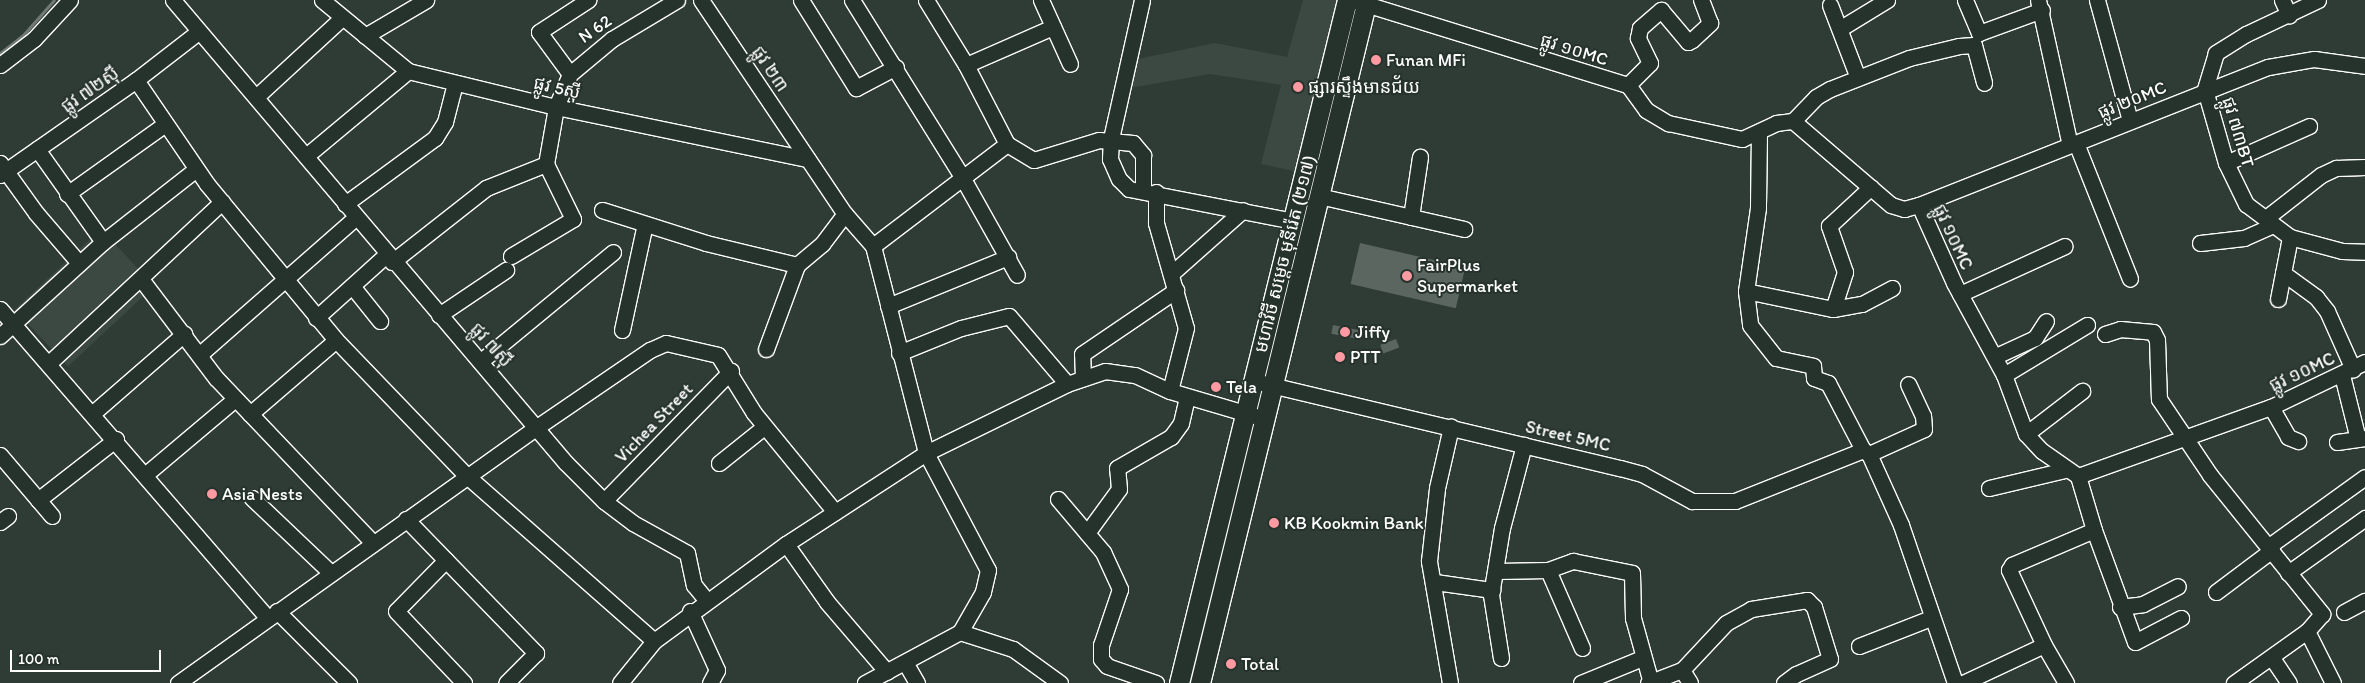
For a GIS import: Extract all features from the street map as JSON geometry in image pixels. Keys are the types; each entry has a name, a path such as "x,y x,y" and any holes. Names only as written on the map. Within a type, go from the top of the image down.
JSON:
{"main road":[{"name":"មហាវិថី សម្តេច មុនីរ៉េត (២១៧)","path":"1179,683 1347,0"},
{"name":"មហាវិថី សម្តេច មុនីរ៉េត (២១៧)","path":"1200,683 1319,196 1362,1"}],"street":[{"path":"0,65 34,39 70,0"},
{"name":"ផ្លូវ ៧ស៊ី","path":"173,0 198,32 306,156 389,259 604,501 655,538 686,553 694,585 706,600"},
{"name":"ផ្លូវ 5ស៊ី","path":"322,0 408,71 556,107 808,159"},
{"path":"366,36 426,0"},
{"path":"570,74 539,32 588,0"},
{"name":"N 62","path":"546,164 556,107 570,74 612,39 677,0"},
{"name":"ផ្លូវ ២៣","path":"701,0 845,214 873,246"},
{"path":"801,0 856,88 896,67"},
{"path":"852,0 896,67 1017,274"},
{"path":"926,0 966,65 1007,144 1034,160 1110,139 1139,148 1143,155 1156,223 1186,328 1170,391"},
{"path":"1041,0 1070,64"},
{"path":"1142,0 1110,139 1110,159 1119,178 1129,189 1293,221"},
{"path":"1702,0 1710,23 1688,42 1661,10 1640,28 1638,38 1650,63 1628,85 1646,110 1668,123 1742,139 1759,133 1776,123 1792,121 1816,97 1858,78 1909,58 1977,39 2040,5 2073,144 2130,279"},
{"path":"1841,28 1887,0"},
{"path":"1965,0 1977,39 1984,83"},
{"path":"2097,0 2130,121"},
{"path":"2282,0 2289,15"},
{"name":"ផ្លូវ ៧៣BT","path":"2318,0 2246,34 2216,53 2205,90 2226,163 2246,204 2290,237 2342,251 2365,252"},
{"name":"ផ្លូវ ១០MC","path":"1362,1 1628,85"},
{"path":"1830,5 1841,28 1858,78"},
{"path":"256,97 342,18"},
{"path":"966,65 1053,27"},
{"name":"ផ្លូវ ៧២ស៊ី","path":"2,170 37,149 136,80 198,32"},
{"name":"ផ្លូវ ២០MC","path":"1919,205 2205,90 2295,60 2365,66"},
{"path":"306,156 408,71"},
{"path":"136,80 196,169 284,280 336,340 466,476 654,641"},
{"path":"345,204 435,138 445,122 455,83"},
{"name":"ផ្លូវ ១០MC","path":"1792,121 1891,205 1904,209 1919,205 1960,294 1996,356 2026,434 2072,473 2185,438 2271,407 2353,369"},
{"path":"67,194 165,124"},
{"path":"2226,163 2309,126"},
{"path":"1759,133 1758,208 1746,291 1750,325 1776,358 1813,366 1814,378 1828,383 1866,452 1901,525 1931,618 1955,683"},
{"path":"865,683 906,664 960,632 983,592 988,570 926,453 873,246 1007,144"},
{"path":"37,149 67,194 103,242"},
{"path":"1411,217 1420,157"},
{"path":"316,318 352,286 486,188 546,164 573,218 439,315"},
{"path":"2200,243 2244,238 2269,221 2321,175 2336,168 2365,167"},
{"path":"0,336 103,242 196,169"},
{"path":"2,170 79,263"},
{"path":"1833,309 1845,272 1829,226 1871,187"},
{"path":"1319,196 1464,229"},
{"path":"48,364 142,279 222,202"},
{"path":"602,210 645,224 797,265"},
{"path":"1170,274 1243,210"},
{"path":"766,348 797,265 822,244 845,214"},
{"path":"199,355 356,217"},
{"path":"622,330 645,224"},
{"path":"2278,299 2290,237"},
{"path":"1960,294 2065,246"},
{"path":"481,361 613,252"},
{"path":"888,306 1008,257"},
{"path":"2284,273 2316,297 2327,311 2353,369 2361,438 2336,442"},
{"path":"142,279 199,355 236,398 372,542"},
{"path":"352,286 380,321"},
{"path":"1746,291 1833,309 1862,304 1892,288"},
{"path":"1083,378 1082,354 1176,290"},
{"path":"0,309 272,615 349,683"},
{"path":"899,353 969,326 1009,316 1067,384"},
{"path":"1996,356 2035,338 2046,321"},
{"path":"2004,375 2087,325"},
{"path":"2105,334 2120,329 2153,332 2159,399 2210,475 2322,614 2307,631 2272,658 2234,683"},
{"path":"93,413 184,334"},
{"path":"250,414 336,340"},
{"path":"178,683 466,476 650,350 666,343 709,351 718,355 764,426 835,512"},
{"name":"Vichea Street","path":"604,501 730,371"},
{"path":"620,683 654,641 690,611 786,544 926,453 1067,384 1105,371 1135,375 1170,391 1245,415 1265,419"},
{"name":"Street 5MC","path":"1254,381 1642,474 1692,501 1735,501 1924,429 1923,416 1908,384"},
{"path":"2026,434 2082,391"},
{"path":"1087,533 1119,489 1118,468 1171,437 1181,423 1187,396"},
{"path":"146,474 236,398"},
{"path":"2271,407 2288,437 2298,441"},
{"path":"719,463 764,426"},
{"path":"1450,683 1435,582 1429,561 1430,542 1451,428"},
{"path":"38,500 116,439"},
{"path":"1501,658 1492,590 1497,571 1502,528 1524,445"},
{"path":"0,455 52,516"},
{"path":"1989,488 2072,473 2112,572 2120,607 2135,642 2180,618"},
{"path":"2216,592 2270,548 2365,477"},
{"path":"252,498 330,572"},
{"path":"1058,498 1103,552 1120,590 1102,645 1101,659 1107,666 1156,683"},
{"path":"2288,573 2365,518"},
{"path":"406,519 536,653 506,683"},
{"path":"2066,683 2044,645 2009,570 2012,565 2094,530"},
{"path":"786,544 827,602 887,672"},
{"path":"446,560 396,611 464,683"},
{"path":"1497,571 1548,570 1573,561 1632,573 1632,618 1650,683 1686,676 1726,624 1751,609 1807,600 1814,607 1830,659 1796,674 1784,683"},
{"path":"1548,570 1582,648"},
{"path":"1435,582 1492,590"},
{"path":"2120,607 2143,604 2178,586"},
{"path":"2344,612 2365,601"},
{"path":"690,611 717,670 710,683"},
{"path":"1859,646 1931,618"},
{"path":"2307,631 2333,683"},
{"path":"960,632 1014,649 1060,683"},
{"path":"1963,683 2044,645"},
{"path":"1581,683 1642,658"},
{"path":"2272,658 2289,683"},
{"path":"906,664 917,683"}],"shaded area":[{"name":"ផ្សារស្ទឹងមានជ័យ","path":"1303,0 1338,0 1294,171 1261,164 1281,85 1210,74 1124,89 1133,60 1215,43 1287,57"},
{"path":"101,229 154,286 68,367 15,309"}],"building":[{"name":"FairPlus Supermarket","path":"1360,243 1465,267 1456,308 1351,284"},
{"name":"Jiffy","path":"1333,325 1359,330 1357,339 1331,334"},
{"path":"1396,339 1399,347 1383,353 1380,345"}],"waterway":[{"path":"0,53 24,34 54,0"}],"place":[{"name":"Funan MFi","path":"1376,60"},
{"name":"ផ្សារស្ទឹងមានជ័យ","path":"1298,87"},
{"name":"FairPlus Supermarket","path":"1407,276"},
{"name":"Jiffy","path":"1345,332"},
{"name":"PTT","path":"1340,357"},
{"name":"Tela","path":"1216,387"},
{"name":"Asia Nests","path":"212,494"},
{"name":"KB Kookmin Bank","path":"1274,523"},
{"name":"Total","path":"1231,664"}]}
